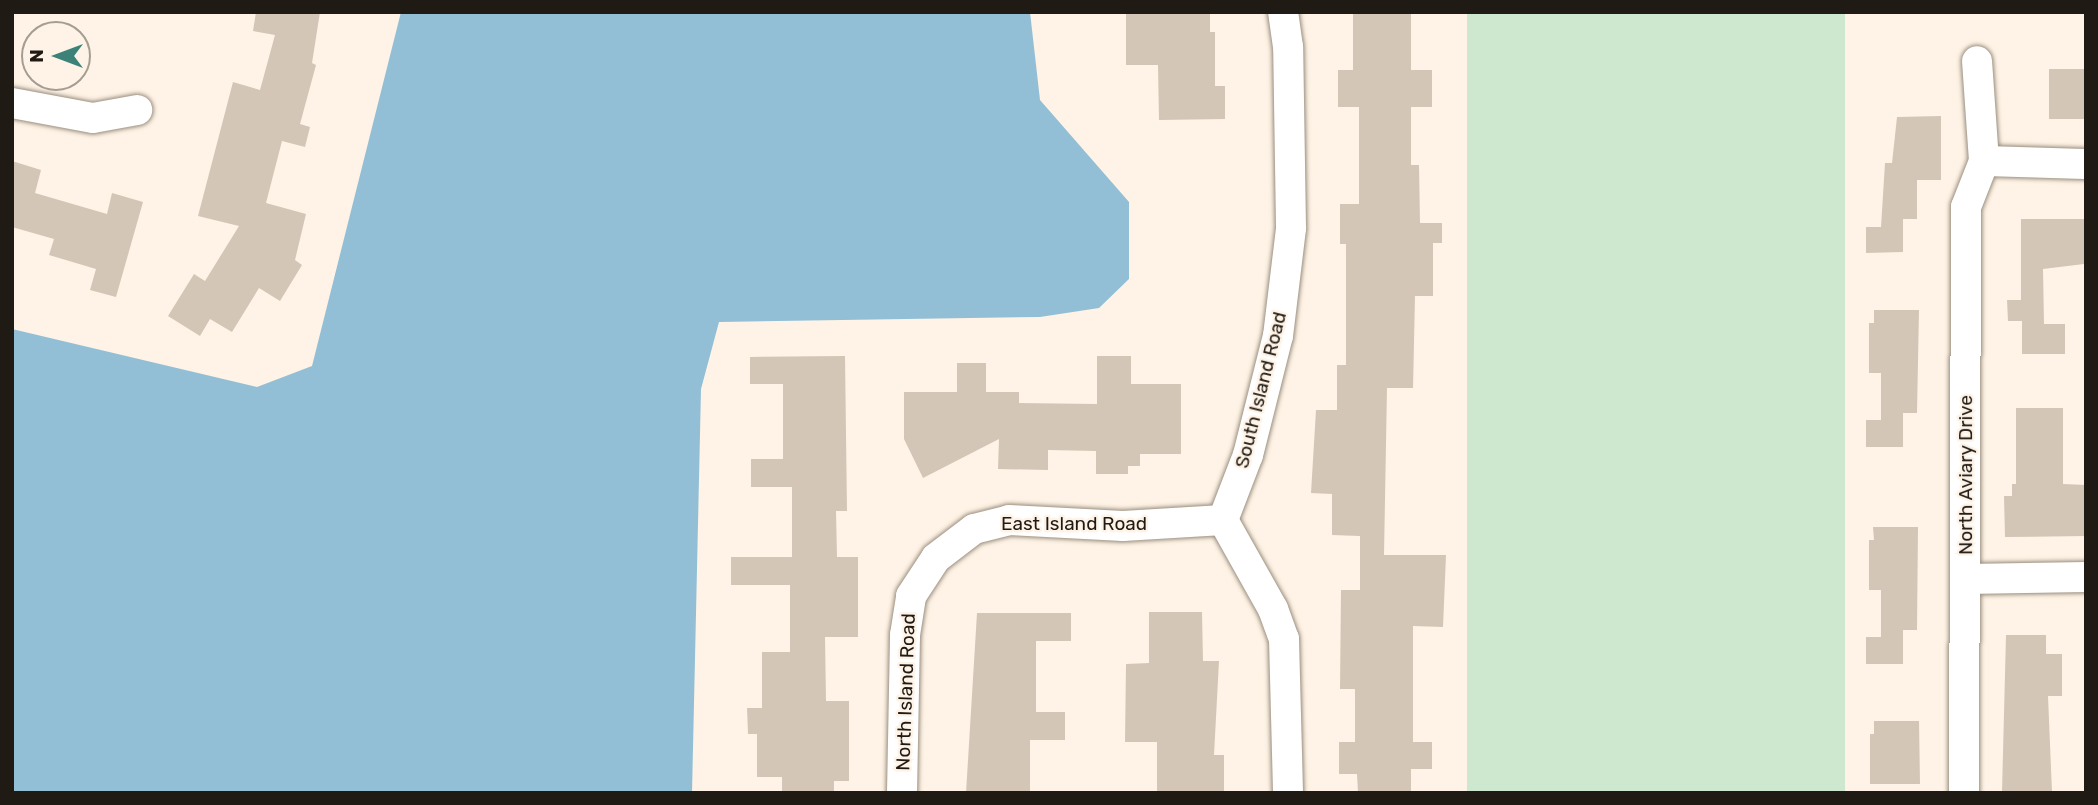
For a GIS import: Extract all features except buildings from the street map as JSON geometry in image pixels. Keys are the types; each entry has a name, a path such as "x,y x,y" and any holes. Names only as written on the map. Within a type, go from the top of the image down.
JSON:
{"street":[{"name":"South Island Road","path":"1223,520 1248,455 1278,337 1291,228 1288,47 1283,12"},
{"path":"1977,61 1984,161 2086,164"},
{"path":"12,103 93,118 137,110"},
{"name":"North Aviary Drive","path":"1964,793 1966,207 1984,161"},
{"name":"East Island Road","path":"936,558 974,529 1009,520 1123,526 1223,520"},
{"path":"1223,520 1273,609 1284,639 1288,793"},
{"name":"North Island Road","path":"902,793 905,635 911,596 936,558"},
{"path":"1966,579 2086,578"}],"green space":[{"path":"1467,12 1845,12 1845,793 1467,793"}],"water":[{"path":"401,12 1030,12 1040,100 1129,202 1129,279 1099,308 1040,317 719,322 701,389 692,793 12,793 12,329 257,387 312,366"}]}
